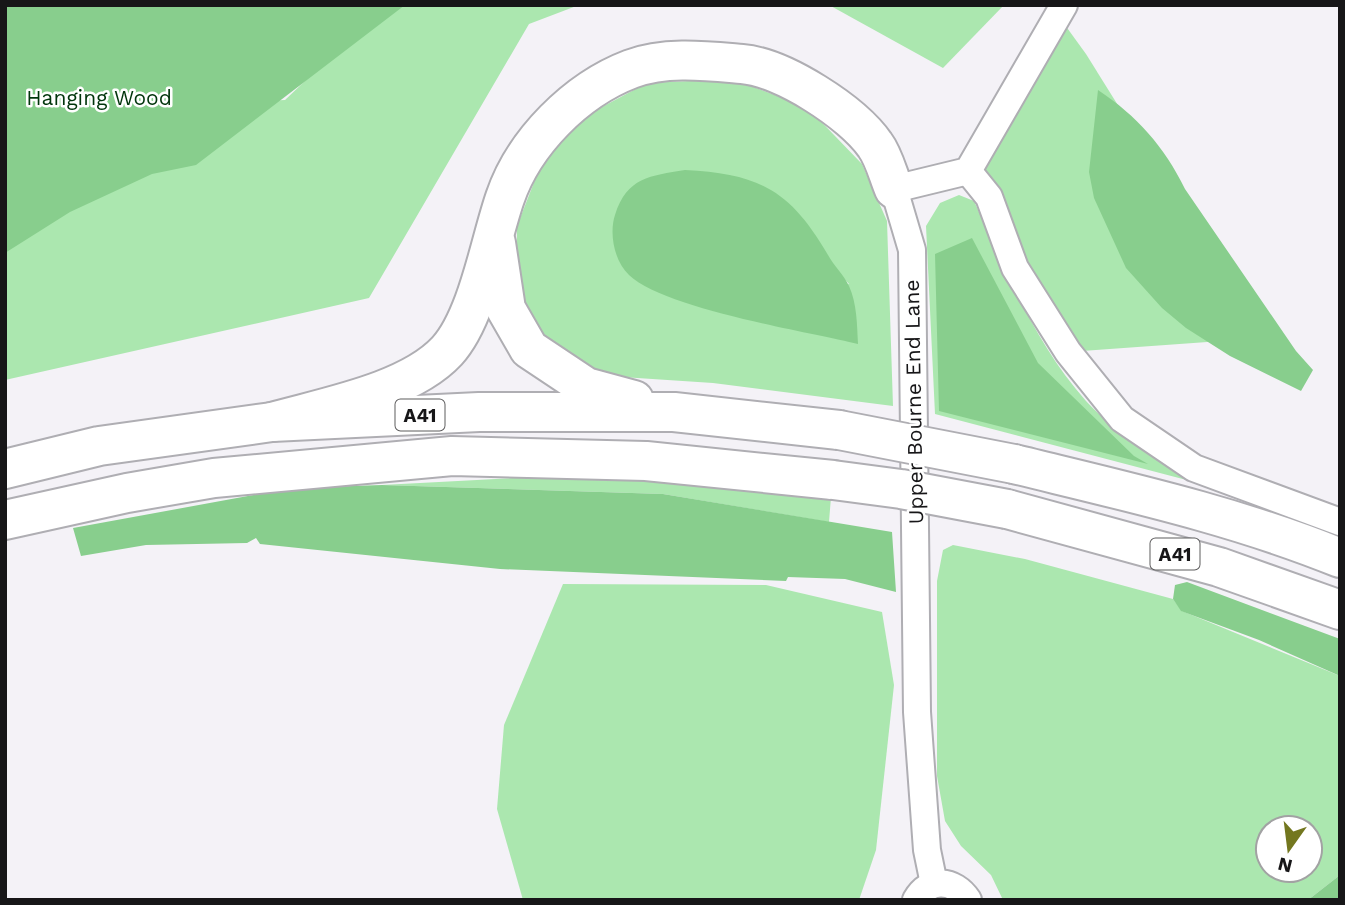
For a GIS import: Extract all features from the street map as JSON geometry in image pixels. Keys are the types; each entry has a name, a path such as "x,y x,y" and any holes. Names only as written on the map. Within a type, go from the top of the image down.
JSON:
{"highway":[{"path":"272,422 419,375 448,350 470,308 495,238 505,197 524,159 546,129 589,90 633,68 689,60 751,64 824,96 875,145 894,189"},
{"path":"495,238 506,309 529,349 586,387 674,412"},
{"name":"A41","path":"5,469 99,446 272,422 479,412 674,412 839,430 1014,464 1194,508 1290,538 1340,558"},
{"name":"A41","path":"5,520 214,478 452,456 646,461 901,489 1007,509 1219,567 1340,610"}],"street":[{"path":"968,171 1064,5"},
{"path":"894,189 935,176 968,171"},
{"path":"968,171 989,197 1015,268 1068,352 1122,419 1194,468 1340,522"},
{"name":"Upper Bourne End Lane","path":"894,189 912,250 917,712 927,850 925,892"},
{"path":"925,892 954,886 968,900"}],"green space":[{"path":"5,5 166,106 285,100 385,5 579,5 529,24 369,298 5,380"},
{"name":"Hanging Wood","path":"5,5 405,5 196,165 152,174 70,212 5,253"},
{"path":"829,5 1004,5 943,68"},
{"path":"1057,14 1086,54 1263,338 1068,352 968,171"},
{"path":"732,79 807,107 862,164 887,221 893,406 713,383 622,377 574,368 532,332 516,288 517,226 540,167 585,116 647,83","holes":["838,272 849,284 692,304"]},
{"path":"1098,90 1137,121 1159,146 1185,189 1296,351 1313,370 1301,391 1230,356 1186,328 1162,308 1126,268 1094,198 1089,172"},
{"path":"685,170 734,176 753,182 786,201 800,215 849,286 855,307 858,344 703,308 647,287 629,275 616,255 613,238 613,222 620,202 641,180"},
{"path":"959,195 974,201 1036,330 1051,355 1086,401 1125,435 1198,483 935,414 926,226 940,203"},
{"path":"972,238 1038,363 1134,456 1148,464 939,411 935,254"},
{"path":"553,476 658,481 831,497 829,522 663,494 382,485"},
{"path":"382,485 663,494 892,532 896,592 845,579 788,577 786,581 500,569 260,544 256,538 247,543 146,545 81,556 73,528 292,488"},
{"path":"953,545 1025,559 1173,599 1182,611 1340,676 1340,875 1308,900 1003,900 991,875 961,846 945,821 937,776 937,581 943,550"},
{"path":"1187,582 1340,639 1340,676 1259,640 1181,611 1173,599 1175,585"},
{"path":"563,584 766,585 882,612 894,685 876,850 859,900 523,900 497,809 504,725"},
{"path":"1340,875 1340,900 1308,900"}]}
